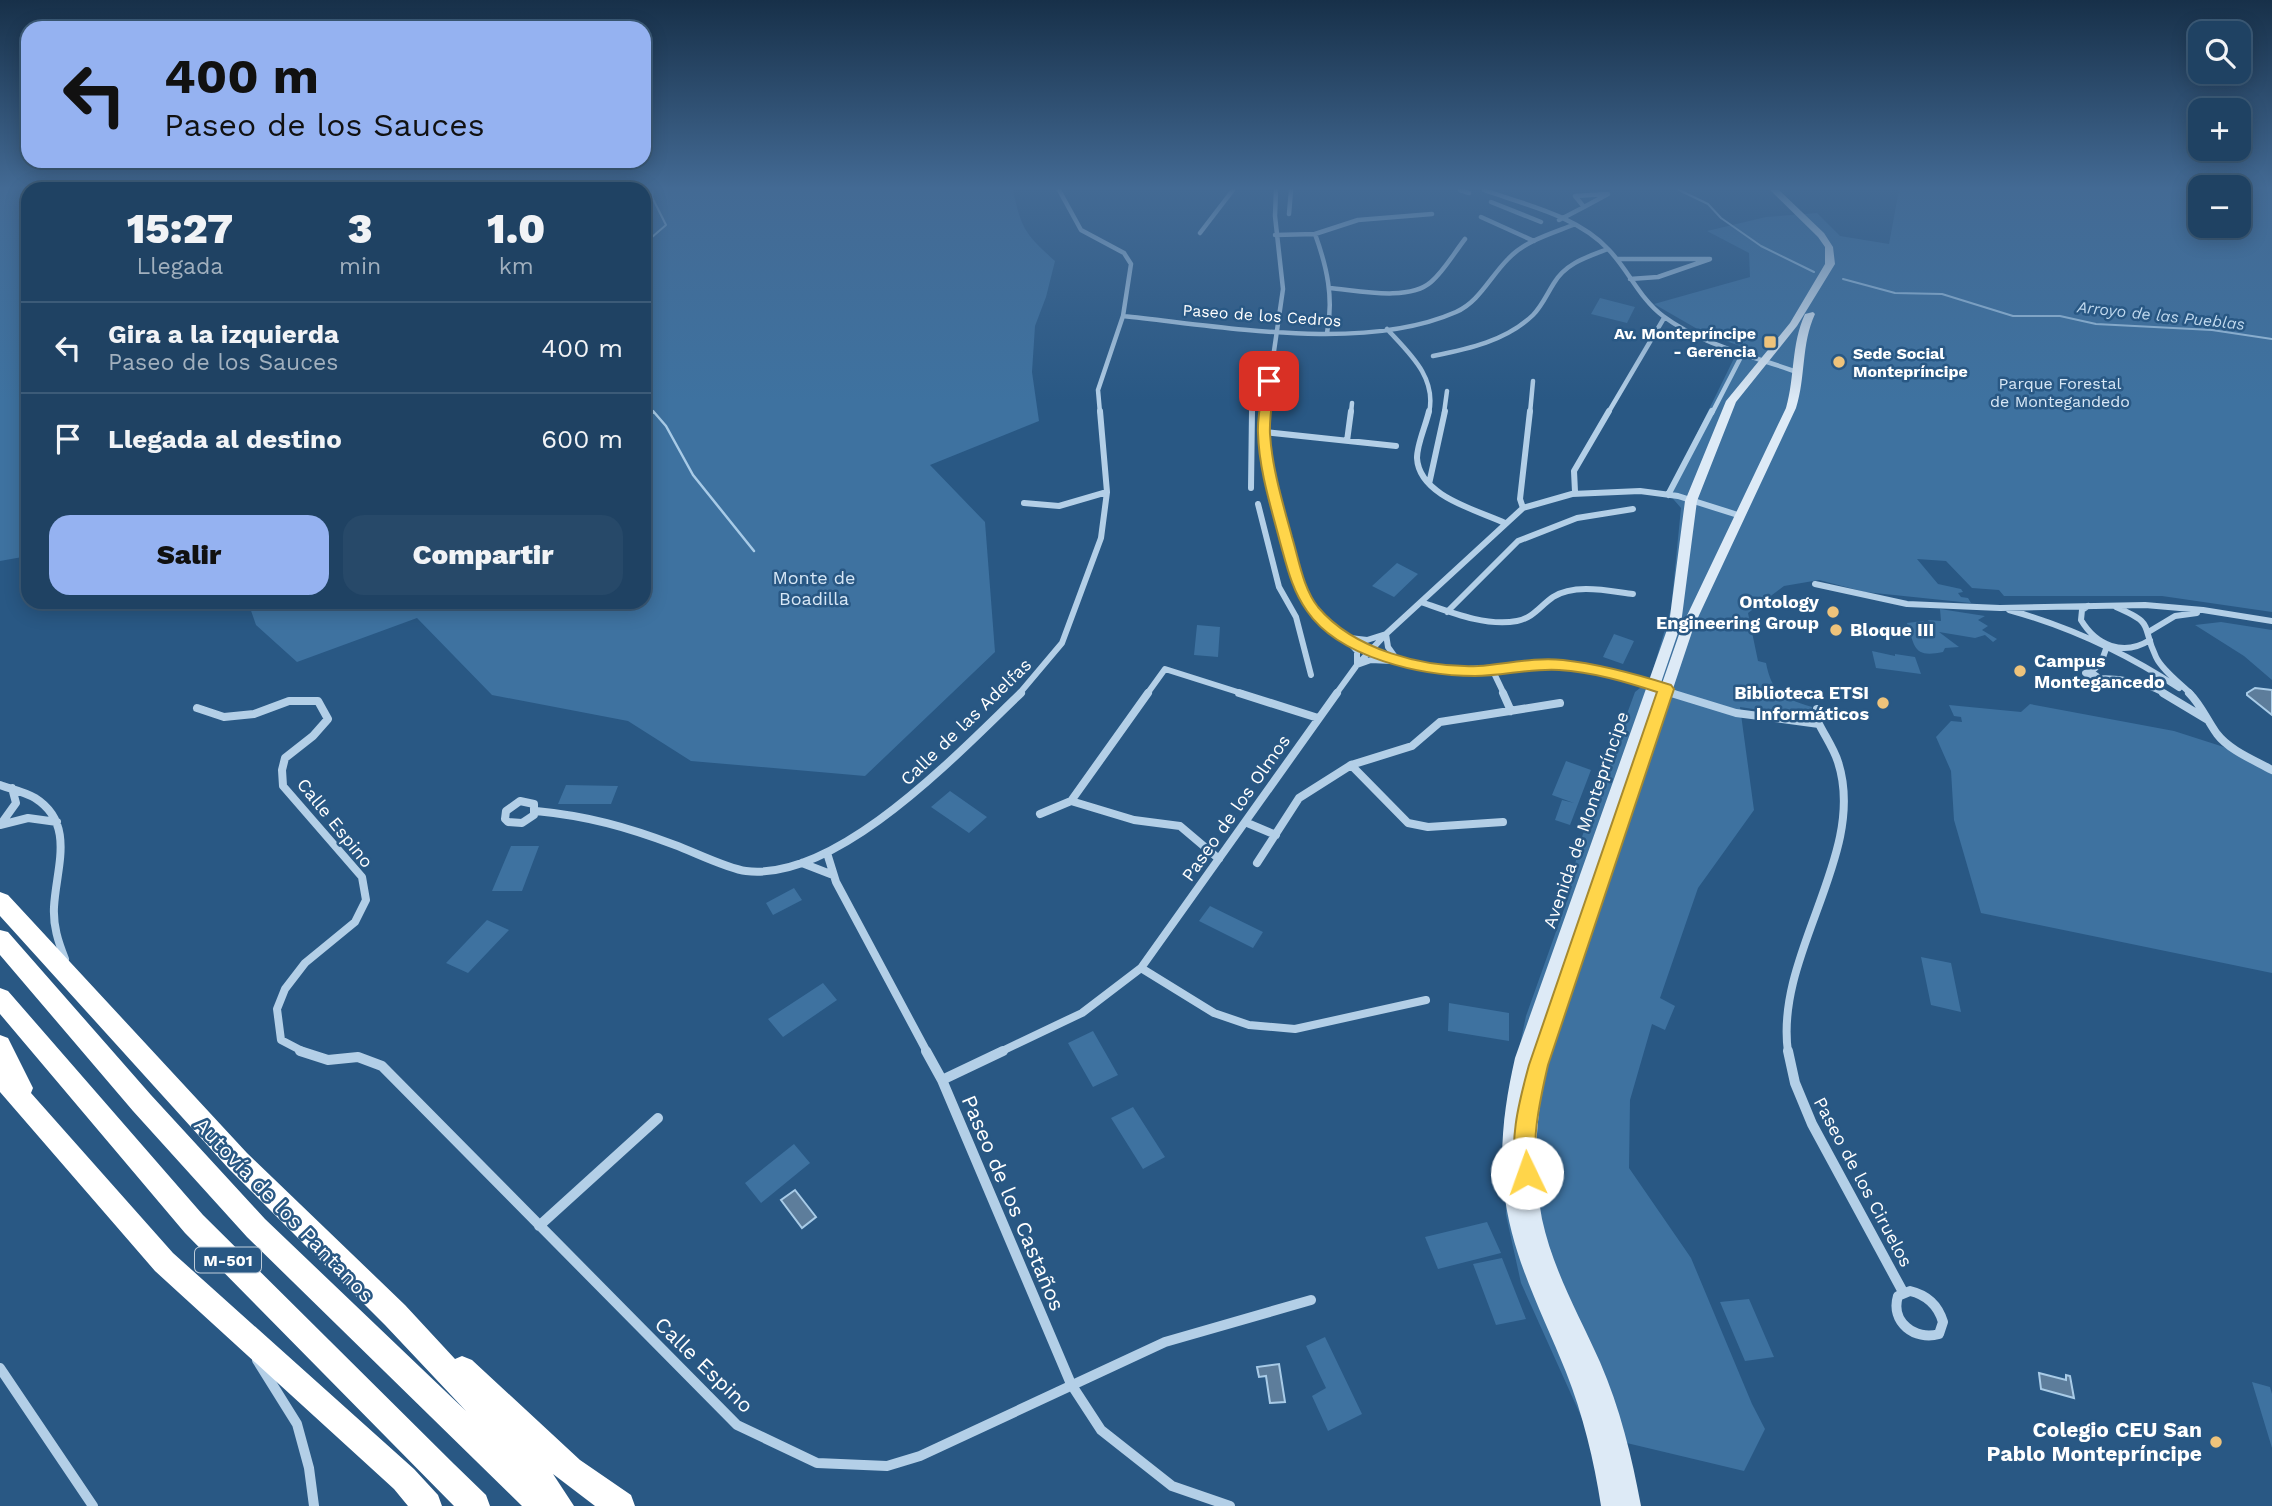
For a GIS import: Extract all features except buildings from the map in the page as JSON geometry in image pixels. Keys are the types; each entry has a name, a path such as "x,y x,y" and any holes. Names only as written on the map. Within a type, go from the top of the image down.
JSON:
{"highway":[{"path":"0,901 238,1161 395,1315 496,1423 559,1506"},
{"name":"Autovía de los Pantanos","path":"0,939 142,1103 256,1228 543,1506"},
{"name":"M-501","path":"0,998 222,1254 421,1448 475,1506"},
{"path":"0,1045 13,1075 59,1144"},
{"path":"0,1075 163,1262 404,1479 427,1506"},
{"path":"395,1315 444,1354 570,1470 620,1506"},
{"path":"570,1470 599,1506"}],"street":[{"name":"Calle de las Adelfas","path":"536,811 579,815 620,824 715,862 745,871 766,872 802,863 827,853 913,795 1028,686 1062,643 1101,538 1107,492 1098,390 1123,316 1130,264 1128,260"},
{"path":"1282,260 1284,268 1280,330 1267,391 1264,432 1269,468 1298,582 1314,611 1357,652 1357,665 1371,660 1451,671 1535,664 1583,667 1660,687 1707,706 1819,724"},
{"path":"1324,260 1332,315 1327,333"},
{"path":"1329,288 1387,294 1423,287 1430,283 1448,260"},
{"name":"Paseo de los Cedros","path":"1123,316 1327,333 1387,329 1441,319 1471,304 1483,293 1506,260"},
{"path":"1433,356 1487,342 1520,325 1539,308 1561,273 1579,260"},
{"path":"1618,260 1642,298 1664,318 1701,337 1797,372"},
{"path":"1630,279 1658,277 1706,260"},
{"name":"Avenida de Montepríncipe","path":"1630,1506 1618,1449 1597,1381 1547,1269 1535,1230 1528,1192 1525,1135 1528,1104 1538,1065 1660,687 1675,624 1691,501 1731,401 1794,324 1830,260"},
{"name":"Avenida de Montepríncipe","path":"1612,1506 1601,1448 1582,1386 1534,1275 1519,1228 1512,1188 1510,1131 1513,1099 1524,1058 1660,687 1700,595 1741,516 1792,406 1802,330 1834,277 1838,260"},
{"path":"1575,492 1574,471 1664,318"},
{"path":"1387,329 1420,366 1430,387 1430,408 1417,457 1421,475 1445,496 1505,523"},
{"path":"1668,495 1743,353"},
{"path":"1523,508 1520,499 1533,381"},
{"path":"1251,488 1252,387 1267,391"},
{"path":"1429,484 1447,391"},
{"path":"1347,441 1352,403"},
{"path":"1264,432 1396,446"},
{"path":"1250,468 1269,468"},
{"path":"1024,503 1059,506 1107,492"},
{"name":"Paseo de los Olmos","path":"942,1080 1082,1013 1141,968 1357,665 1386,634 1523,508 1549,497 1575,492 1668,495 1741,516"},
{"path":"1258,504 1279,587 1296,617 1311,675"},
{"path":"1447,612 1518,541 1577,518 1633,509"},
{"path":"1815,584 1907,604 2000,608 2092,605 2172,607 2272,621"},
{"path":"1421,602 1458,616 1511,622 1528,618 1553,596 1565,592 1633,594"},
{"path":"1290,605 1306,599"},
{"path":"2092,605 2086,607 2080,615 2090,631 2107,646 2140,646 2150,639"},
{"path":"2108,605 2134,615 2150,631 2156,658 2194,698 2218,736 2230,747 2272,770"},
{"path":"2000,608 2041,619 2107,646 2138,661 2194,698"},
{"path":"2150,631 2175,616 2203,612 2226,614"},
{"path":"2090,631 2111,643 2123,646"},
{"path":"1345,638 1367,640 1386,634 1388,647 1399,662"},
{"path":"1345,638 1399,662"},
{"path":"2107,646 2094,674 2126,678 2146,684 2167,693 2209,720"},
{"path":"1040,814 1071,800 1165,669 1318,718"},
{"path":"1492,669 1511,711"},
{"name":"Calle Espino","path":"197,708 224,717 254,714 289,701 318,701 328,719 313,736 285,758 282,770 283,786 362,877 366,900 355,922 305,963 285,989 277,1009 281,1040 303,1052 328,1060 358,1057 382,1066 737,1425 817,1463 887,1466 909,1459 1165,1342 1311,1300"},
{"path":"1257,863 1299,798 1351,765 1412,746 1440,722 1560,703"},
{"name":"Paseo de los Ciruelos","path":"1817,709 1819,724 1830,744 1841,779 1843,823 1833,866 1801,949 1788,993 1786,1041 1805,1110 1903,1292"},
{"path":"1351,765 1408,823 1428,827 1503,822"},
{"path":"0,785 40,800 52,811 62,832 64,847 52,905 53,930 61,953 83,989"},
{"path":"0,825 17,805 17,795 12,788"},
{"path":"1071,800 1134,820 1180,826 1219,859"},
{"path":"0,825 33,817 47,818 57,823"},
{"path":"1245,822 1276,835"},
{"name":"Paseo de los Castaños","path":"827,853 833,875 942,1080 1071,1384 1101,1430 1172,1486 1230,1506"},
{"path":"802,863 833,875"},
{"path":"1141,968 1214,1013 1249,1025 1295,1029 1426,1000"},
{"path":"539,1226 658,1118"},
{"path":"1903,1292 1917,1292 1938,1308 1943,1322 1939,1334 1926,1337 1918,1335 1903,1324 1895,1301 1903,1292"},
{"path":"248,1340 260,1366 297,1424 309,1468 314,1506"},
{"path":"0,1368 93,1506"}],"green space":[{"path":"0,260 21,260 21,557 0,561"},
{"name":"Monte de Boadilla","path":"651,260 1055,261 1035,326 1032,372 1039,421 930,465 985,522 995,652 865,776 691,761 628,721 492,695 417,618 297,662 256,625 250,609 651,609"},
{"name":"Parque Forestal de Montegandedo","path":"1749,260 2272,260 2272,612 2162,596 2004,596 1999,590 1972,588 1946,561 1917,559 1938,584 1961,589 1963,592 1958,593 1961,597 1968,598 1971,603 1865,592 1819,580 1784,586 1748,613 1758,661 1766,663 1772,682 1781,693 1812,707 1811,713 1801,716 1740,707 1754,810 1698,888 1660,998 1675,1006 1665,1030 1652,1024 1630,1100 1629,1168 1691,1258 1765,1429 1744,1471 1589,1434 1521,1283 1506,1215 1504,1120 1526,1016 1569,895 1579,845 1635,692 1650,680 1671,609 1681,508 1668,493 1740,346 1706,334 1654,304 1750,277"},
{"path":"1600,298 1635,307 1627,323 1591,314"},
{"path":"1397,563 1418,574 1394,597 1372,586"},
{"path":"1940,609 1985,616 1978,620 1988,626 1982,630 1997,639 1993,642 1985,635 1975,638 1939,632 1959,647 1945,648 1943,652 1933,654 1921,652 1914,645 1907,623 1923,621 1935,630 1928,620 1941,621"},
{"path":"2221,622 2272,630 2272,680 2244,656 2195,625"},
{"path":"1197,625 1220,627 1218,657 1194,655"},
{"path":"1614,634 1634,641 1623,664 1603,657"},
{"path":"1872,651 1915,657 1921,674 1876,668"},
{"path":"2030,704 2174,731 2227,748 2272,774 2272,973 1981,913 1954,820 1951,771 1936,737 1951,721 1962,722 1961,717 1954,716 1949,705 2021,712"},
{"path":"1566,761 1591,770 1570,825 1555,820 1562,800 1574,803 1552,795"},
{"path":"566,785 618,786 611,804 558,804"},
{"path":"950,791 987,817 969,833 931,807"},
{"path":"511,846 539,846 522,891 492,891"},
{"path":"794,888 802,900 773,915 766,903"},
{"path":"1210,906 1263,932 1253,948 1199,921"},
{"path":"487,920 509,930 468,973 446,963"},
{"path":"1921,957 1951,963 1961,1012 1931,1005"},
{"path":"823,983 837,1000 783,1037 768,1019"},
{"path":"1449,1003 1509,1013 1509,1041 1448,1031"},
{"path":"1093,1031 1118,1075 1093,1087 1068,1043"},
{"path":"1133,1107 1165,1157 1143,1169 1111,1118"},
{"path":"794,1144 810,1163 761,1203 745,1183"},
{"path":"1487,1222 1501,1253 1438,1269 1425,1237"},
{"path":"1502,1258 1526,1319 1496,1325 1473,1264"},
{"path":"1749,1299 1774,1357 1745,1361 1720,1302"},
{"path":"1325,1337 1362,1414 1328,1431 1312,1396 1326,1388 1306,1346"},
{"path":"2252,1382 2270,1387 2272,1448"}],"shaded area":[{"path":"2255,688 2272,690 2272,715 2247,695"},
{"path":"795,1190 816,1217 802,1228 781,1200"},
{"path":"1279,1364 1285,1402 1270,1403 1266,1376 1259,1377 1257,1367"},
{"path":"2039,1373 2066,1380 2066,1375 2070,1376 2074,1398 2041,1389"}],"waterway":[{"name":"Arroyo de las Pueblas","path":"1790,260 1814,272"},
{"name":"Arroyo de las Pueblas","path":"1843,279 1895,293 1942,294 2013,316 2060,316 2096,324 2212,330 2272,339"},
{"path":"651,409 654,413"},
{"path":"653,411 666,426 693,475 754,551"}],"place":[{"name":"Av. Montepríncipe - Gerencia","path":"1770,342"},
{"name":"Sede Social Montepríncipe","path":"1839,362"},
{"name":"Ontology Engineering Group","path":"1833,612"},
{"name":"Bloque III","path":"1836,630"},
{"name":"Campus Montegancedo","path":"2020,671"},
{"name":"Biblioteca ETSI Informáticos","path":"1883,703"},
{"name":"Colegio CEU San Pablo Montepríncipe","path":"2216,1442"}],"route":[{"path":"1269,381 1264,449 1298,582 1314,611 1338,633 1399,662 1424,668 1476,671 1535,664 1562,665 1617,674 1666,689 1538,1065 1528,1104 1525,1135 1527,1173"}]}
